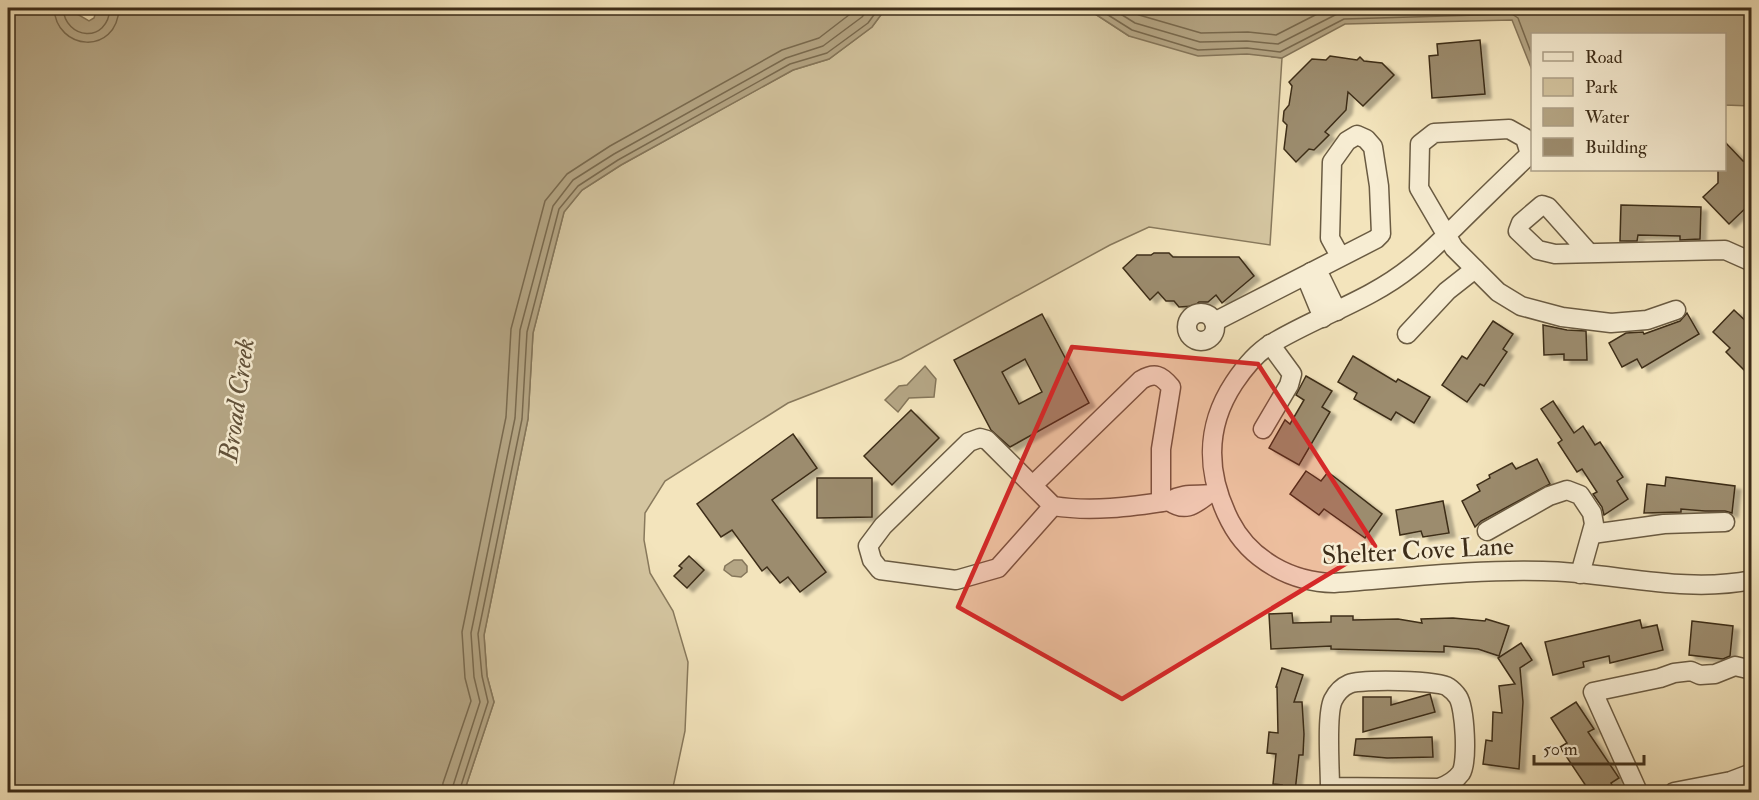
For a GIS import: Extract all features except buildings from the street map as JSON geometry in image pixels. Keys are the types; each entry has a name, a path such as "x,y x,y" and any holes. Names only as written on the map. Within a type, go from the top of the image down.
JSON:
{"street":[{"name":"Shelter Cove Lane","path":"1447,234 1419,188 1420,144 1434,133 1509,129 1525,138 1530,154 1447,234 1411,268 1369,294 1270,344 1242,371 1225,397 1218,414 1212,450 1214,474 1212,495 1240,537 1267,562 1290,576 1334,583 1541,570 1664,584 1752,580"},
{"path":"1214,322 1376,239 1381,234 1379,186 1373,147 1366,139 1357,135 1347,141 1332,162 1330,238 1340,256"},
{"path":"1447,234 1454,248 1498,292 1521,306 1562,317 1611,323 1647,320 1676,310"},
{"path":"1589,253 1725,250 1752,262"},
{"path":"1407,334 1447,291 1475,269"},
{"path":"1311,272 1309,284 1330,314"},
{"path":"1263,429 1290,385 1292,374 1270,344"},
{"path":"1033,485 1142,380 1150,375 1157,375 1171,387 1161,449 1165,502"},
{"path":"1053,506 998,568 956,580 880,570 872,560 868,546 873,536 969,442 980,438 987,440 1053,506 1119,508 1165,502 1192,493 1212,495"},
{"path":"1487,531 1549,496 1567,490 1580,495 1592,513 1594,524 1580,574"},
{"path":"1592,534 1664,524 1725,522"},
{"path":"1638,792 1593,692 1660,678 1680,684 1692,683 1707,675 1735,666 1752,670"},
{"path":"1707,675 1739,678 1752,676"},
{"path":"1358,682 1437,682 1449,688 1458,697 1462,708 1465,761 1460,774 1451,783 1439,788 1330,790 1330,712 1334,699 1348,685 1358,682"},
{"path":"1674,792 1721,783 1752,773"}],"highlighted area":[{"path":"1072,347 1258,364 1375,546 1122,699 958,607"}],"green space":[{"path":"886,8 1086,8 1129,36 1282,58 1270,245 1149,227 1110,245 901,359 788,403 665,481 645,513 644,540 650,573 673,611 688,662 685,731 672,792 464,792 494,702 487,676 484,635 528,419 533,333 564,212 582,190 621,165 793,70 829,59 872,27"}],"water":[{"name":"Broad Creek","path":"8,8 76,8 77,14 89,21 94,18 97,8 886,8 872,27 829,59 793,70 621,165 582,190 564,212 533,333 528,419 484,635 487,676 494,702 464,792 8,792"},
{"path":"1086,8 1751,8 1751,106 1726,105 1726,33 1531,33 1531,68 1512,20 1345,24 1282,58 1247,54 1198,56 1129,36"},
{"path":"925,366 936,379 934,397 909,398 898,412 885,400 899,386 907,385"},
{"path":"734,560 742,560 747,566 747,572 741,577 732,576 724,570 725,566"}]}
